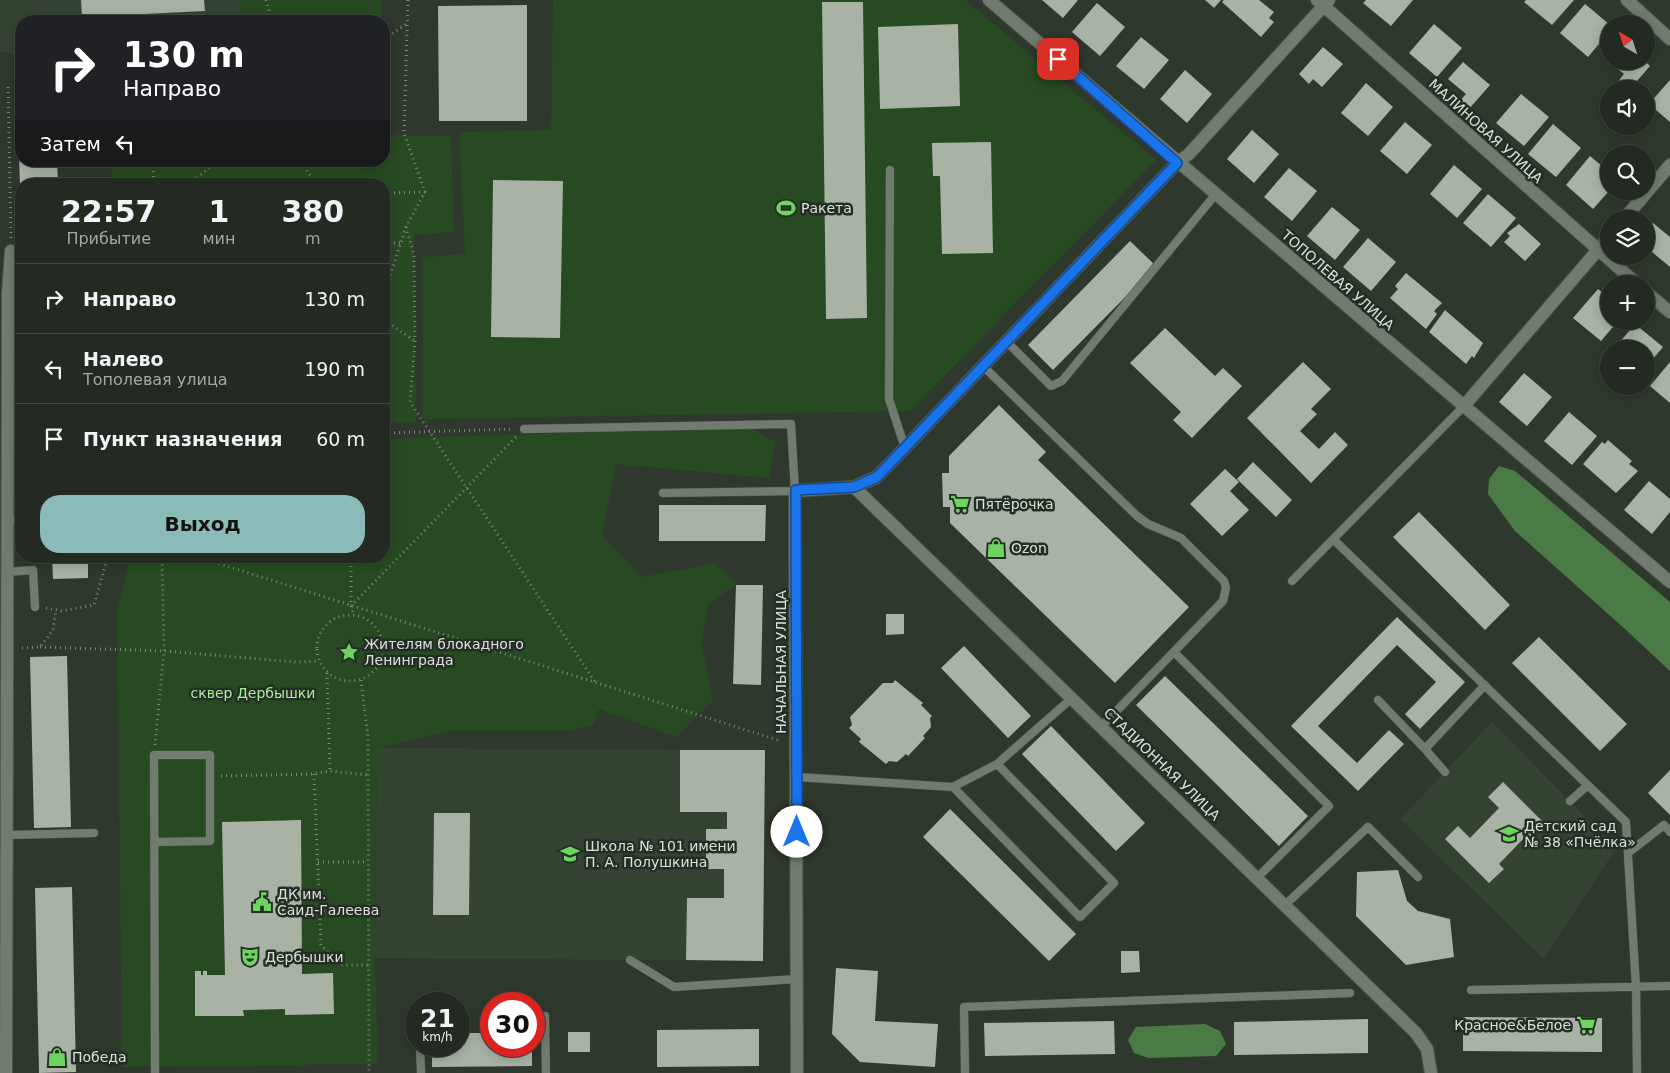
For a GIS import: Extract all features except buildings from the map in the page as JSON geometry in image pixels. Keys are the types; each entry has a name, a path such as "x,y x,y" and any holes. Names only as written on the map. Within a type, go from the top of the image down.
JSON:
{"street":[{"name":"ТОПОЛЕВАЯ УЛИЦА","path":"989,0 1177,163 1670,582"},
{"path":"1626,0 1670,39"},
{"path":"796,490 854,487 877,477 1177,163 1189,154 1323,2"},
{"name":"МАЛИНОВАЯ УЛИЦА","path":"1323,2 1626,275"},
{"path":"1632,210 1670,165"},
{"path":"1463,407 1600,247"},
{"path":"6,1073 3,985 7,835 4,745 8,650 4,630 8,572 5,515 4,401 11,251"},
{"path":"1655,300 1670,312"},
{"name":"СТАДИОННАЯ УЛИЦА","path":"854,487 1416,1032 1427,1049 1431,1073"},
{"name":"НАЧАЛЬНАЯ УЛИЦА","path":"796,490 797,1073"}],"lane":[{"path":"890,170 889,399 905,448"},
{"path":"1007,342 1052,386 1062,381 1216,195"},
{"path":"984,367 1137,516 1148,524 1181,538 1224,581 1226,588 1223,601 1101,727"},
{"path":"1292,582 1463,407"},
{"path":"524,429 791,424 796,490 663,493"},
{"path":"1334,540 1626,822 1636,986 1637,1073"},
{"path":"8,572 33,570 36,607"},
{"path":"1174,652 1329,806 1257,878"},
{"path":"1425,749 1485,685"},
{"path":"797,777 953,787 997,764 1072,698"},
{"path":"1378,700 1446,772"},
{"path":"154,842 210,842 210,755 154,755 154,842 155,1073"},
{"path":"953,787 1080,917 1114,883 997,764"},
{"path":"1570,801 1588,785"},
{"path":"1628,853 1664,825 1670,832"},
{"path":"1285,905 1368,827 1418,877"},
{"path":"7,835 94,833"},
{"path":"630,960 674,987 797,979"},
{"path":"1471,990 1670,986"},
{"path":"965,1073 964,1007 1350,994"},
{"path":"545,1016 546,1073"},
{"path":"420,1057 421,1073"}],"path":[{"path":"266,0 270,15"},
{"path":"390,276 406,228 425,192 404,133 408,0"},
{"path":"390,35 408,23"},
{"path":"8,87 11,251"},
{"path":"197,178 210,167"},
{"path":"306,167 312,178"},
{"path":"390,193 425,192"},
{"path":"406,228 414,255 415,341 410,402 596,682"},
{"path":"390,243 401,243"},
{"path":"390,324 415,341"},
{"path":"390,433 524,429"},
{"path":"352,606 524,429"},
{"path":"36,607 62,611 94,605 106,563"},
{"path":"154,755 164,651 162,563"},
{"path":"217,563 797,746"},
{"path":"351,563 352,606 354,615"},
{"path":"40,647 53,630 56,610"},
{"path":"342,615 354,615 364,618 374,625 380,634 383,644 383,656 371,675 361,680 343,681 327,673 319,661 316,650 318,638 323,628 332,620 342,615"},
{"path":"8,650 40,647 164,651 296,662 319,661"},
{"path":"327,673 330,772"},
{"path":"361,680 368,737 369,1073"},
{"path":"210,776 330,772 368,775"},
{"path":"314,774 321,946 341,965 369,965"},
{"path":"318,862 368,862"},
{"path":"319,910 368,910"}],"shaded area":[{"path":"0,0 240,0 242,15 15,15 15,55 0,51"},
{"name":"Детский сад № 38 «Пчёлка»","path":"1492,722 1616,848 1544,959 1400,819"},
{"name":"Школа № 101 имени П. А. Полушкина","path":"377,748 765,750 763,961 375,958"}],"green space":[{"path":"240,0 381,0 381,15 242,15"},
{"name":"Ракета","path":"553,0 965,0 1156,160 910,411 423,419 422,257 465,254 459,132 551,130"},
{"path":"390,135 451,136 454,232 414,235 416,422 390,423 390,178 112,178 111,167 390,167"},
{"name":"сквер Дербышки","path":"750,427 775,442 769,478 616,464 602,536 642,577 715,563 736,585 709,603 701,641 713,700 676,737 599,709 593,726 565,731 451,731 377,748 375,958 378,1064 122,1067 117,612 129,563 390,563 390,439"},
{"path":"1499,466 1515,471 1670,602 1670,671 1515,531 1488,494 1489,479"},
{"path":"1205,1024 1220,1031 1226,1044 1216,1056 1148,1058 1134,1053 1128,1040 1136,1027"}],"place":[{"name":"Ракета","path":"786,208"},
{"name":"Пятёрочка","path":"960,504"},
{"name":"Ozon","path":"996,548"},
{"name":"Жителям блокадного Ленинграда","path":"349,652"},
{"name":"Детский сад № 38 «Пчёлка»","path":"1509,834"},
{"name":"Школа № 101 имени П. А. Полушкина","path":"570,854"},
{"name":"ДК им. Саид-Галеева","path":"262,902"},
{"name":"Дербышки","path":"250,957"},
{"name":"Красное&Белое","path":"1586,1025"},
{"name":"Победа","path":"57,1057"}],"route":[{"path":"797,832 796,490 854,487 877,477 1177,163 1168,152 1058,59"}]}
